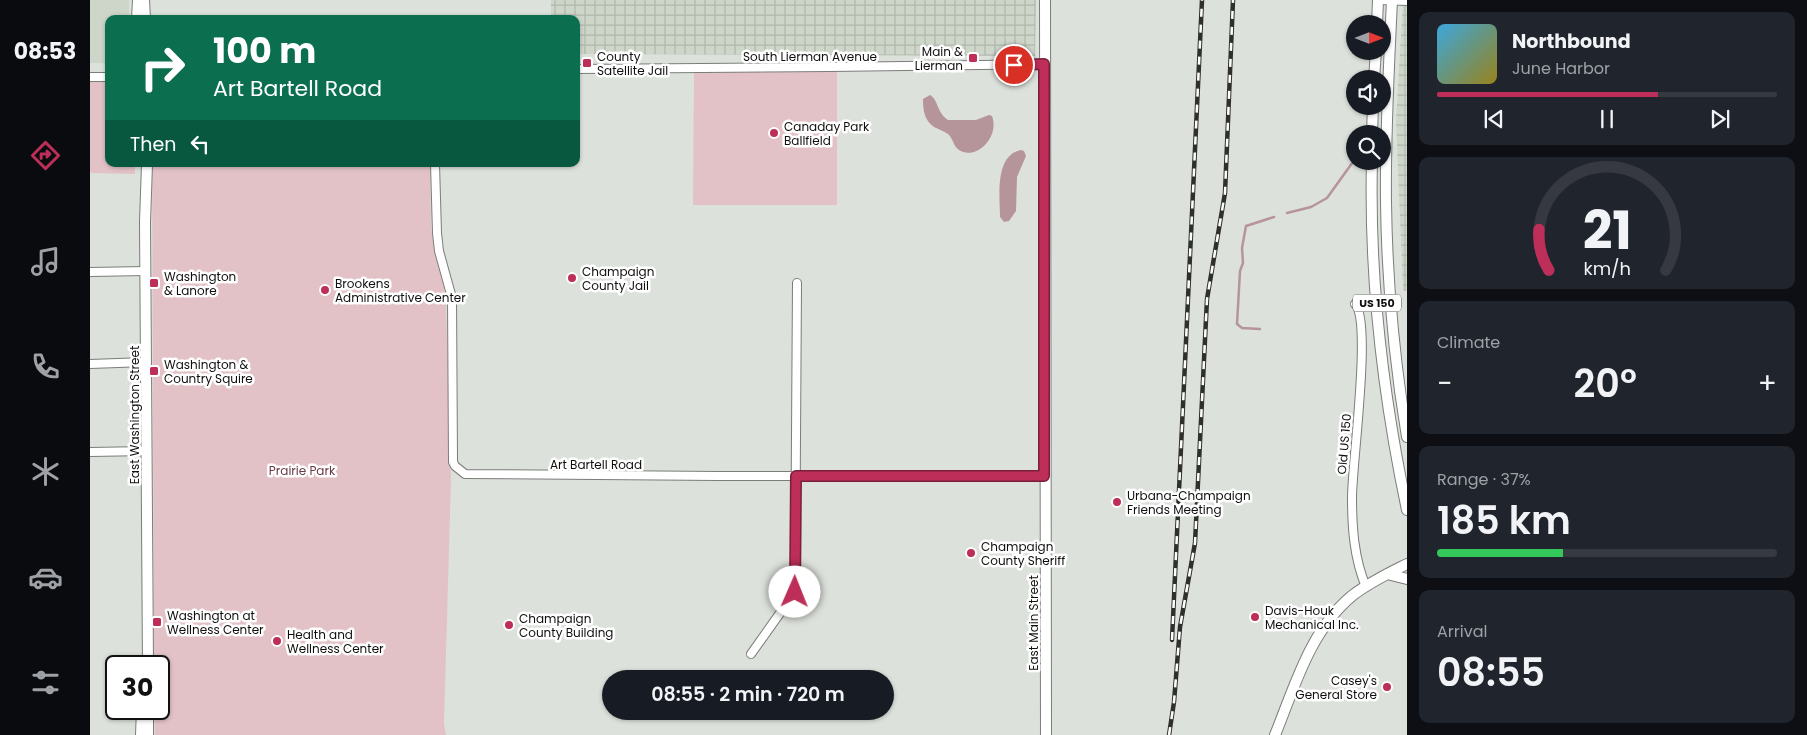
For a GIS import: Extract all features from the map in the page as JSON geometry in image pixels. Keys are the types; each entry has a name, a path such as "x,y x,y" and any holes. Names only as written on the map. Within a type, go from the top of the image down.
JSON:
{"main road":[{"path":"138,0 138,15"},
{"path":"144,0 145,15"},
{"name":"East Main Street","path":"1044,0 1046,735"},
{"path":"1377,15 1378,0"},
{"name":"US 150","path":"1392,0 1386,136 1387,242 1395,354 1407,437"},
{"name":"East Washington Street","path":"140,167 144,271"},
{"name":"East Washington Street","path":"143,655 144,271 147,167"},
{"name":"US 150","path":"1372,170 1374,256 1379,329 1390,423 1407,510"},
{"name":"East Washington Street","path":"144,451 148,655"},
{"path":"1275,735 1306,658 1322,629 1342,605 1366,587 1407,564"},
{"path":"1387,574 1407,580"},
{"path":"141,735 142,720"},
{"path":"148,720 148,735"}],"street":[{"path":"1378,0 1407,1"},
{"name":"South Lierman Avenue","path":"580,69 1044,64"},
{"path":"90,77 105,76"},
{"name":"Art Bartell Road","path":"435,167 439,251 448,277 452,298 453,462 465,474 1044,476"},
{"path":"90,272 144,271"},
{"path":"751,654 795,592 797,283"},
{"name":"Old US 150","path":"1355,304 1358,307 1360,316 1361,356 1353,465 1353,517 1358,564 1366,587"},
{"path":"90,364 144,362"},
{"path":"90,452 144,451"}],"shaded area":[{"path":"90,0 129,0 129,15 105,15 105,63 90,63"},
{"path":"551,0 1036,0 1035,56 580,54 580,15 551,15"},
{"path":"1403,0 1407,0 1407,291 1403,291 1396,121"},
{"path":"930,95 948,120 976,120 989,115 992,116 994,124 990,139 979,150 966,153 959,150 948,134 934,127 926,118 923,99"},
{"path":"1021,150 1024,151 1026,156 1017,177 1016,211 1009,221 1004,222 1000,217 999,199 1002,168 1012,154"}],"green space":[{"path":"837,71 837,205 693,205 694,72"},
{"path":"90,81 105,81 105,167 135,167 135,174 91,173"},
{"name":"Prairie Park","path":"152,167 430,167 431,228 435,253 443,280 446,304 451,479 444,723 446,735 155,735 154,720 170,720 170,655 154,655"}],"waterway":[{"path":"1287,213 1311,207 1327,198 1347,170"},
{"path":"1260,329 1242,328 1237,324 1240,271 1243,263 1242,248 1246,226 1274,217"}],"railway":[{"path":"1172,640 1202,0"},
{"path":"1169,735 1174,702 1180,627 1195,543 1207,299 1225,193 1233,0"}],"place":[{"name":"Main & Lierman","path":"973,58"},
{"name":"County Satellite Jail","path":"587,63"},
{"name":"Canaday Park Ballfield","path":"774,133"},
{"name":"Champaign County Jail","path":"572,278"},
{"name":"Washington & Lanore","path":"154,283"},
{"name":"Brookens Administrative Center","path":"325,290"},
{"name":"Washington & Country Squire","path":"154,371"},
{"name":"Urbana-Champaign Friends Meeting","path":"1117,502"},
{"name":"Champaign County Sheriff","path":"971,553"},
{"name":"Davis-Houk Mechanical Inc.","path":"1255,617"},
{"name":"Washington at Wellness Center","path":"157,622"},
{"name":"Champaign County Building","path":"509,625"},
{"name":"Health and Wellness Center","path":"277,641"},
{"name":"Casey's General Store","path":"1387,687"}],"route":[{"path":"795,592 796,476 1044,476 1044,64 1014,65"}]}
